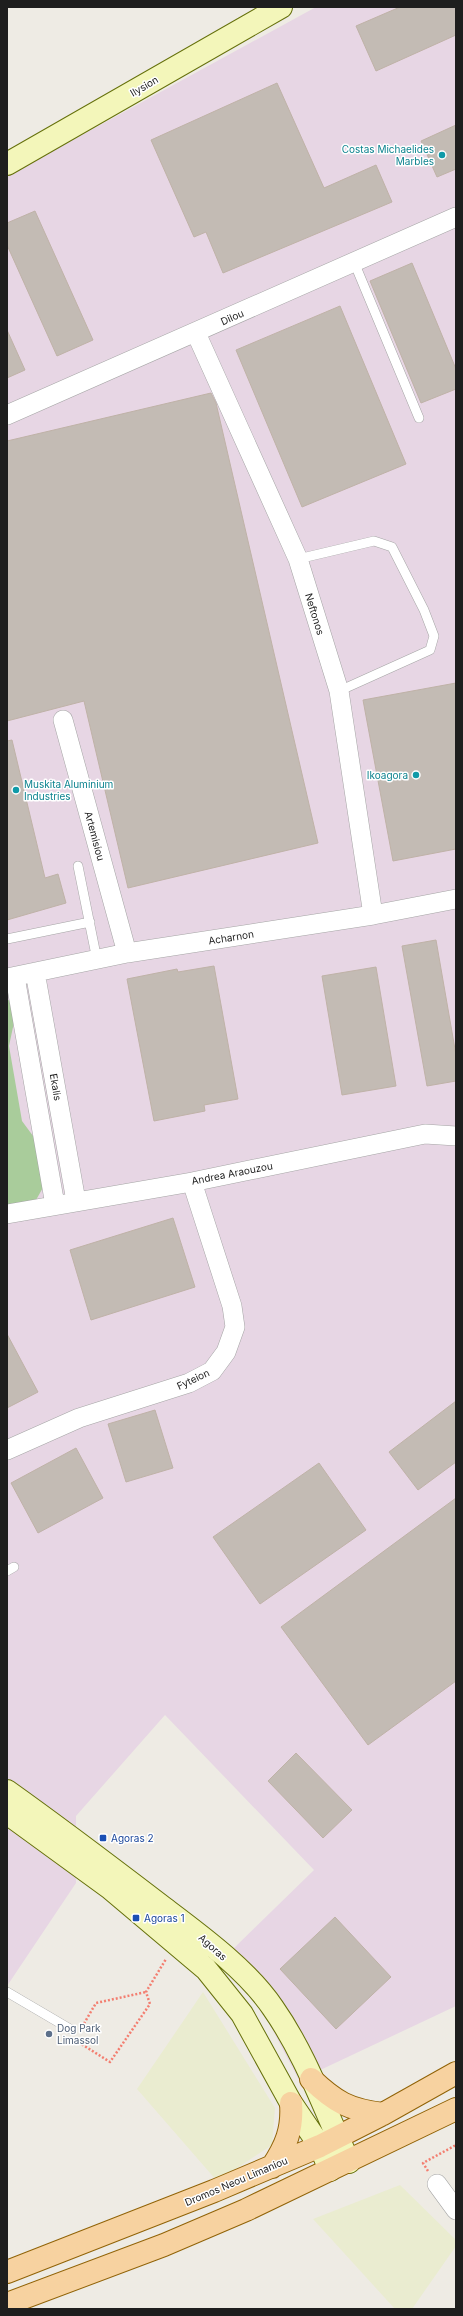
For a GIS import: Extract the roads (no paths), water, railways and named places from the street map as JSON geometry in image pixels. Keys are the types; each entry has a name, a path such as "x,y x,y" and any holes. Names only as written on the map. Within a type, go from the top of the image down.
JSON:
{"main road":[{"name":"Ilysion","path":"7,164 273,9"},
{"name":"Agoras","path":"7,1791 197,1933 250,1981 273,2007 293,2040 311,2079 328,2141 340,2166"},
{"name":"Agoras","path":"7,1813 110,1888 177,1942 206,1968 242,2014 291,2103 328,2141"},
{"name":"Dromos Neou Limaniou","path":"7,2272 272,2167 383,2114 456,2073"},
{"path":"311,2079 327,2094 347,2107 383,2114"},
{"path":"272,2167 288,2140 292,2120 291,2103"},
{"path":"7,2304 164,2245 246,2210 340,2166 456,2108"}],"street":[{"name":"Dilou","path":"7,415 456,217"},
{"name":"Neftonos","path":"196,332 298,559 339,691 372,914"},
{"name":"Artemisiou","path":"63,720 127,953"},
{"name":"Acharnon","path":"11,977 127,953 456,899"},
{"name":"Ekalis","path":"35,972 76,1201"},
{"path":"11,977 55,1205"},
{"name":"Andrea Araouzou","path":"7,1214 192,1182 425,1134 456,1136"},
{"name":"Fyteion","path":"7,1450 78,1418 189,1384 212,1371 226,1352 235,1327 232,1306 192,1182"},
{"path":"436,2184 456,2210"}],"lane":[{"path":"354,262 419,418"},
{"path":"298,559 374,541 392,547 424,610 434,636 430,650 339,691"},
{"path":"78,866 97,960"},
{"path":"7,939 90,922"},
{"path":"7,1992 70,2029"}],"place":[{"name":"Costas Michaelides Marbles","path":"442,155"},
{"name":"Ikoagora","path":"416,775"},
{"name":"Muskita Aluminium Industries","path":"16,790"},
{"name":"Agoras 2","path":"103,1838"},
{"name":"Agoras 1","path":"136,1918"},
{"name":"Dog Park Limassol","path":"49,2034"}]}
